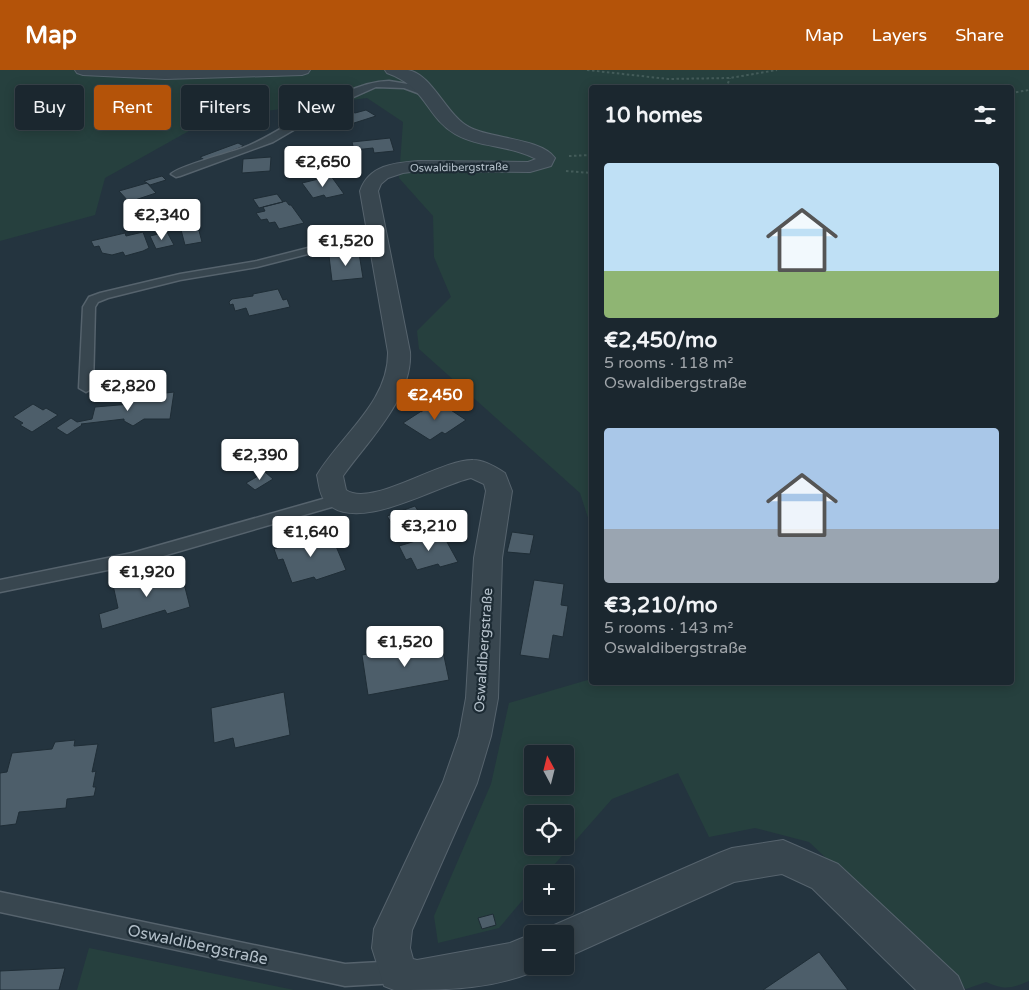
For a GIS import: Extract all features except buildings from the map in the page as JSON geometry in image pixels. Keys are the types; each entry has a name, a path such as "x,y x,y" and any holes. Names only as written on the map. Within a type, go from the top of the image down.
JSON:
{"street":[{"path":"83,70 120,74 248,73 302,70"},
{"name":"Oswaldibergstraße","path":"392,70 412,76 431,95 443,113 461,130 484,139 542,154 546,158 545,162 530,167 418,166 385,172 375,177 370,183 369,191 378,233 381,264 399,352 399,366 395,380 384,401 330,474 329,487 337,500 355,506 375,503 452,473 472,469 484,472 496,479 499,491 488,558 482,698 475,736 460,783 394,929 390,948 398,972 417,980 513,962 524,957"},
{"path":"574,935 732,865 783,857 825,876 944,990"}],"lane":[{"path":"176,174 270,140 359,91 377,85 399,84 431,95"},
{"path":"86,388 89,308 93,300 104,295 180,277 257,264 378,233"},
{"name":"Oswaldibergstraße","path":"0,586 132,559 337,500"},
{"name":"Oswaldibergstraße","path":"0,902 345,976 398,972"}],"path":[{"path":"587,70 668,79 730,78 777,70"},
{"path":"727,85 730,78"},
{"path":"1014,93 1029,90"}],"green space":[{"path":"0,70 1029,70 1029,981 1008,988 986,982 966,989 809,842 755,828 709,837 678,773 612,799 574,842 574,805 524,805 524,855 563,855 554,865 524,865 524,898 499,928 438,943 434,916 491,784 509,703 589,680 589,685 1014,685 1014,85 589,85 589,521 580,493 419,349 417,331 451,297 434,257 433,216 399,178 403,122 367,98 353,100 353,85 279,85 279,109 269,111 269,85 181,85 181,130 191,130 105,178 95,215 0,241"},
{"path":"89,948 294,990 77,990"}]}
